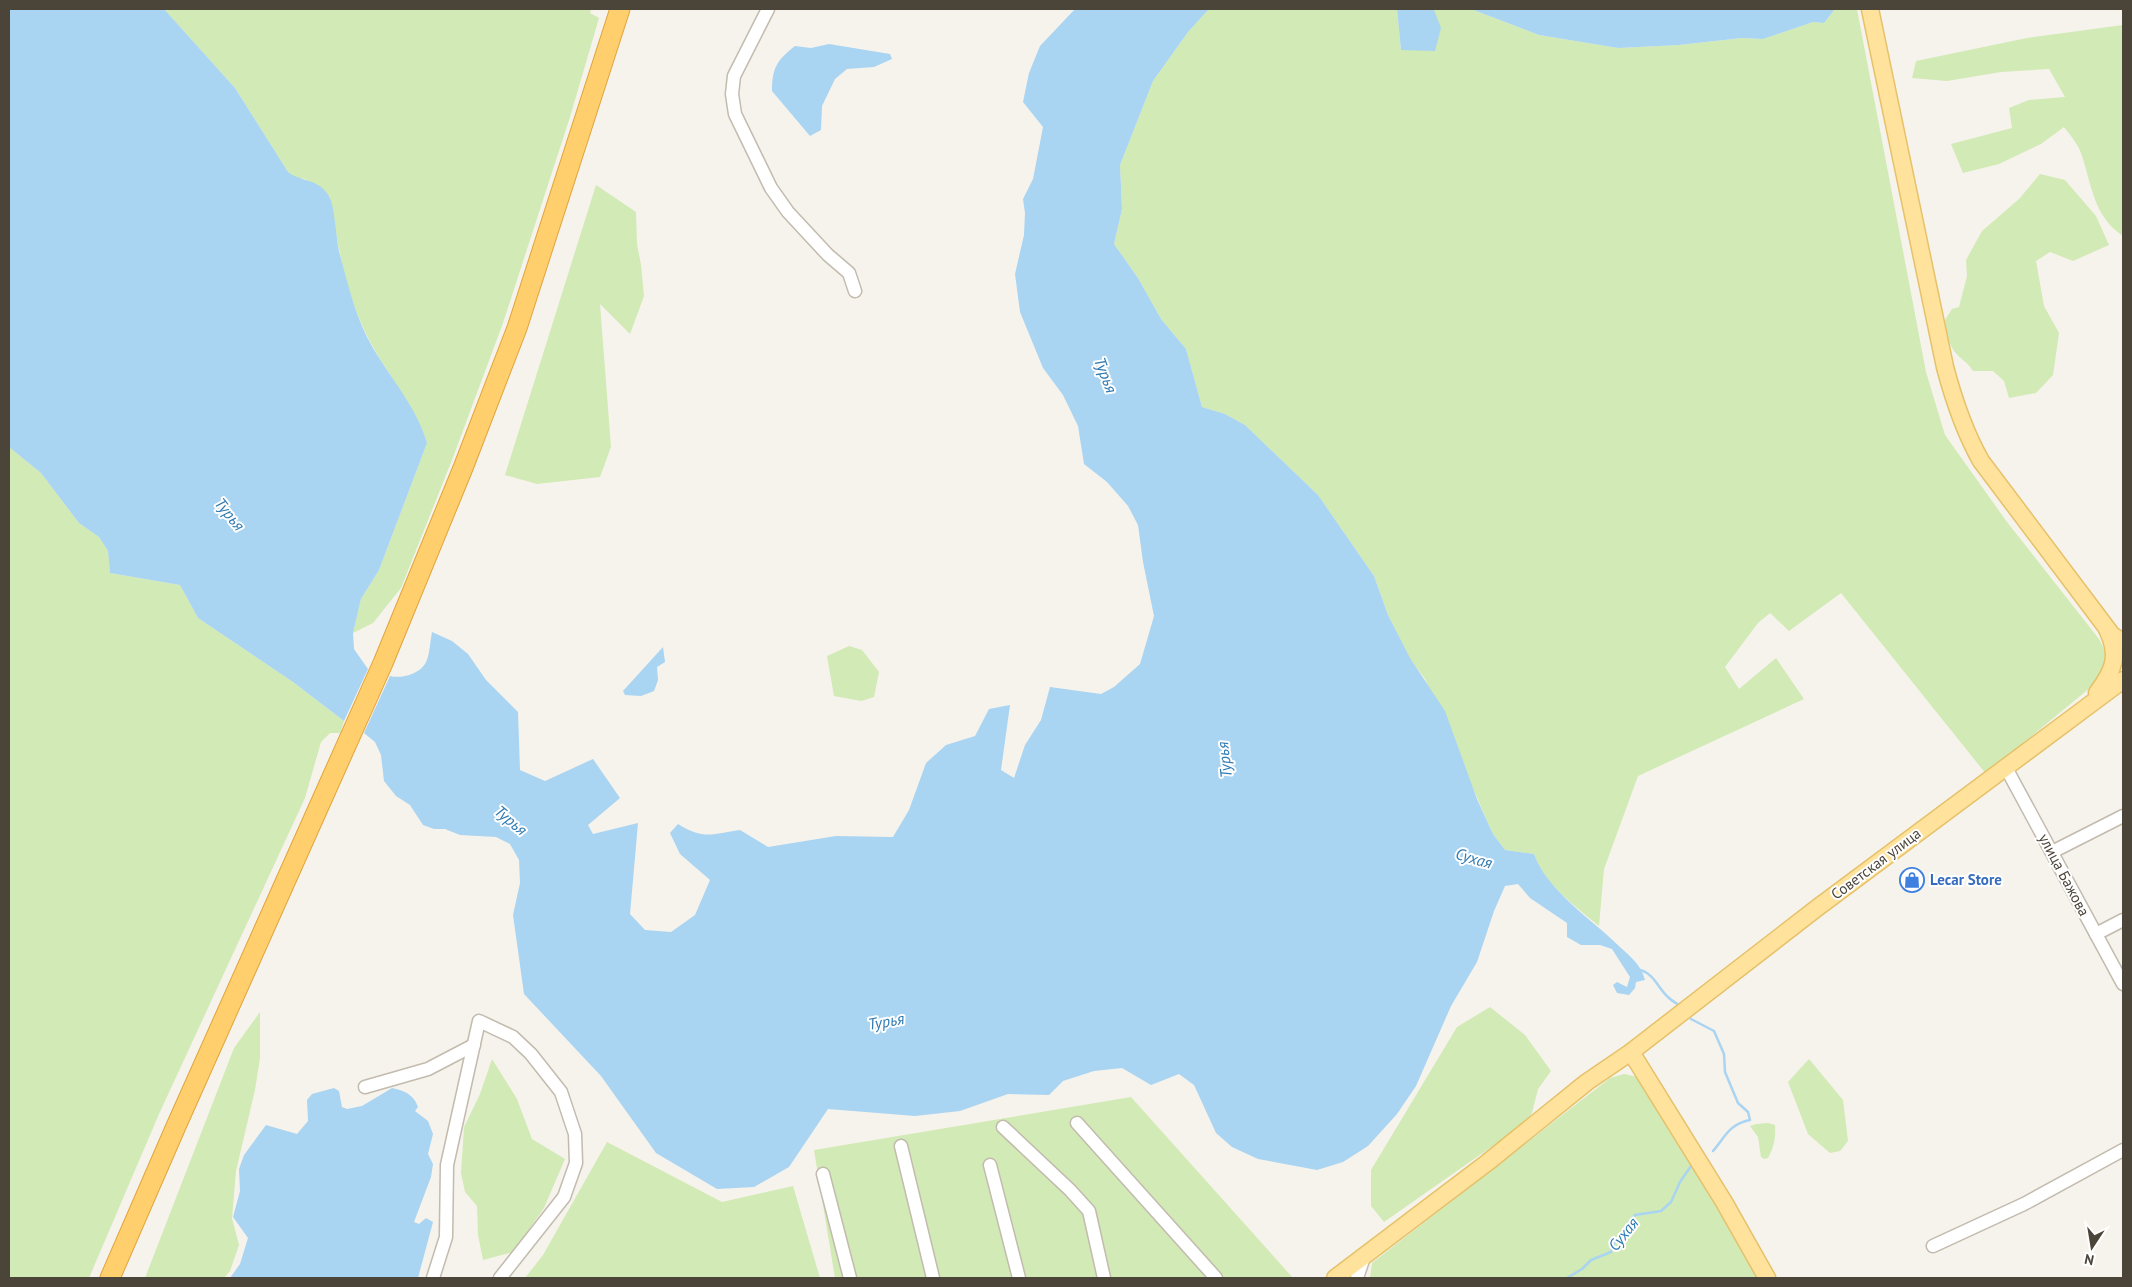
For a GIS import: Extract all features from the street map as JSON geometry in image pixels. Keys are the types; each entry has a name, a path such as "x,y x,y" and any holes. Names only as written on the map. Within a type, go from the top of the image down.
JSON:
{"highway":[{"path":"110,1278 383,663 463,468 517,328 620,9"}],"main road":[{"path":"1870,9 1945,368 1966,435 1981,461 2112,635 2123,642"},
{"path":"2083,710 2111,673 2114,649 2104,624"},
{"name":"Советская улица","path":"1335,1278 1488,1162 1587,1082 1632,1052 1724,978 2005,766 2123,680"},
{"path":"1632,1052 1724,1202 1767,1278"}],"street":[{"path":"768,9 734,76 732,94 735,114 771,188 788,212 828,255 849,273 855,292"},
{"name":"улица Бажова","path":"2005,766 2123,984"},
{"path":"2052,852 2123,816"},
{"path":"2096,934 2123,920"},
{"path":"432,1278 446,1237 447,1165 479,1021 513,1037 531,1054 562,1092 575,1134 576,1163 564,1197 500,1278"},
{"path":"365,1087 428,1068 474,1045"},
{"path":"1077,1122 1216,1278"},
{"path":"1004,1127 1070,1190 1089,1211 1104,1278"},
{"path":"901,1146 933,1278"},
{"path":"1932,1246 2024,1204 2123,1150"},
{"path":"990,1165 1019,1278"},
{"path":"823,1174 850,1278"},
{"path":"1357,1278 1365,1254"}],"green space":[{"path":"164,9 591,9 590,13 599,18 570,117 503,323 452,460 401,588 373,623 353,633 361,599 379,570 427,443 416,418 373,347 356,311 340,255 330,197 305,179 296,178 288,172 235,88"},
{"path":"1209,9 1397,9 1401,50 1434,10 1432,9 1471,9 1539,35 1618,48 1679,45 1742,38 1763,39 1813,22 1824,23 1835,9 1857,9 1926,372 1945,435 2007,522 2099,639 2105,651 2107,661 2105,670 2097,682 1986,774 1841,593 1789,631 1770,613 1758,623 1725,667 1739,689 1776,658 1804,699 1638,776 1604,869 1599,926 1561,894 1545,875 1534,854 1505,850 1493,834 1425,679 1410,659 1388,615 1374,576 1318,495 1245,425 1225,414 1202,407 1186,349 1161,319 1138,278 1114,244 1122,209 1120,165 1153,81 1188,32"},
{"path":"2123,25 2123,236 2105,219 2099,209 2080,150 2064,127 2041,144 1999,164 1963,173 1951,144 2012,128 2009,108 2029,100 2065,97 2049,69 2001,72 1947,81 1912,78 1916,61 2027,38"},
{"path":"2040,174 2065,180 2096,216 2109,245 2073,261 2050,252 2036,261 2044,306 2059,333 2053,375 2036,393 2009,398 2004,381 1993,371 1973,371 1954,351 1949,340 1945,320 1952,309 1959,307 1967,276 1966,260 1982,231 2019,199"},
{"path":"596,185 636,212 637,244 644,296 630,334 600,304 611,447 600,477 537,484 505,475"},
{"path":"9,447 41,473 79,523 99,537 108,551 110,573 180,585 198,618 293,682 344,721 340,733 330,733 321,742 305,798 159,1114 89,1278 9,1278"},
{"path":"849,646 862,650 879,672 874,697 861,701 834,696 827,656"},
{"path":"1490,1007 1525,1035 1551,1071 1538,1089 1532,1113 1524,1124 1384,1222 1371,1206 1371,1170 1457,1027"},
{"path":"260,1012 260,1058 255,1090 236,1171 232,1218 239,1245 230,1271 224,1278 145,1278 234,1048"},
{"path":"492,1059 517,1099 532,1139 565,1159 544,1208 513,1252 483,1260 478,1235 477,1206 465,1192 461,1173 464,1127 480,1094"},
{"path":"1809,1059 1843,1100 1848,1141 1840,1151 1830,1153 1808,1134 1788,1082"},
{"path":"1624,1074 1638,1077 1693,1161 1757,1278 1370,1278 1372,1263 1610,1078"},
{"path":"1131,1097 1293,1278 835,1278 814,1150"},
{"path":"1768,1123 1775,1125 1775,1138 1768,1158 1764,1159 1761,1157 1758,1137 1750,1126"},
{"path":"607,1142 722,1202 793,1186 820,1278 525,1278 543,1255"}],"water":[{"name":"Турья","path":"9,9 164,9 235,88 288,172 315,183 325,190 329,196 333,207 340,255 362,326 373,348 411,406 427,443 379,570 361,599 353,633 354,649 368,669 344,721 293,682 198,618 180,585 110,573 108,551 99,537 79,523 41,473 9,447"},
{"name":"Турья","path":"1075,9 1209,9 1188,32 1153,81 1120,165 1122,209 1114,244 1138,278 1161,319 1186,349 1202,407 1225,414 1245,425 1318,495 1374,576 1388,615 1410,658 1445,711 1477,799 1493,834 1505,850 1534,854 1540,868 1560,893 1632,958 1641,970 1645,980 1636,982 1635,988 1629,995 1617,993 1613,985 1617,982 1627,987 1630,977 1612,949 1600,945 1581,945 1567,937 1567,923 1530,898 1518,884 1505,886 1494,911 1477,962 1451,1006 1416,1086 1397,1114 1368,1146 1343,1162 1317,1170 1258,1159 1232,1147 1216,1133 1194,1085 1179,1074 1151,1085 1122,1068 1094,1071 1063,1081 1049,1095 1008,1094 960,1111 915,1116 828,1109 789,1167 754,1187 717,1189 656,1153 601,1076 524,994 513,915 520,883 519,860 510,844 496,837 460,835 445,829 434,829 423,825 410,805 396,796 384,781 381,755 375,742 364,733 390,676 409,675 419,671 425,664 429,653 432,632 452,641 468,654 486,680 518,712 520,770 545,781 593,759 620,798 588,825 593,834 638,823 630,914 645,930 671,932 695,915 710,880 680,854 670,833 678,824 701,834 740,830 768,847 836,836 893,837 909,810 926,763 946,745 975,736 989,709 1010,705 1001,770 1014,778 1025,745 1041,720 1050,687 1101,694 1114,687 1140,664 1154,616 1138,525 1128,506 1107,482 1084,464 1078,426 1063,395 1043,368 1020,312 1015,274 1024,235 1025,213 1023,199 1033,179 1043,127 1023,102 1029,73 1040,46"},
{"path":"1397,9 1434,10 1441,28 1435,51 1401,50"},
{"path":"1471,9 1835,9 1824,23 1813,22 1763,39 1742,38 1679,45 1618,48 1539,35"},
{"path":"829,44 890,54 892,59 874,67 847,69 835,79 822,106 821,130 810,136 772,91 773,76 780,60 795,46 811,48"},
{"path":"663,647 665,662 657,667 658,680 654,691 641,696 625,695 623,691"},
{"path":"334,1088 339,1091 342,1107 347,1109 362,1106 392,1088 401,1090 414,1099 418,1107 415,1111 428,1121 433,1134 428,1154 433,1164 431,1177 414,1222 419,1224 426,1218 433,1222 418,1278 230,1278 240,1264 248,1238 233,1217 240,1191 239,1169 244,1155 266,1125 297,1134 308,1121 307,1100 312,1094"}],"waterway":[{"name":"Сухая","path":"1640,970 1653,978 1665,994 1679,1005"},
{"name":"Сухая","path":"1691,1019 1714,1031 1724,1054 1725,1072 1738,1103 1748,1112 1750,1120 1732,1128 1713,1151"},
{"name":"Сухая","path":"1567,1278 1582,1269 1591,1260 1611,1252 1614,1243 1635,1215 1661,1211 1671,1202 1680,1182 1691,1166"}],"place":[{"name":"Lecar Store","path":"1912,880"}]}
